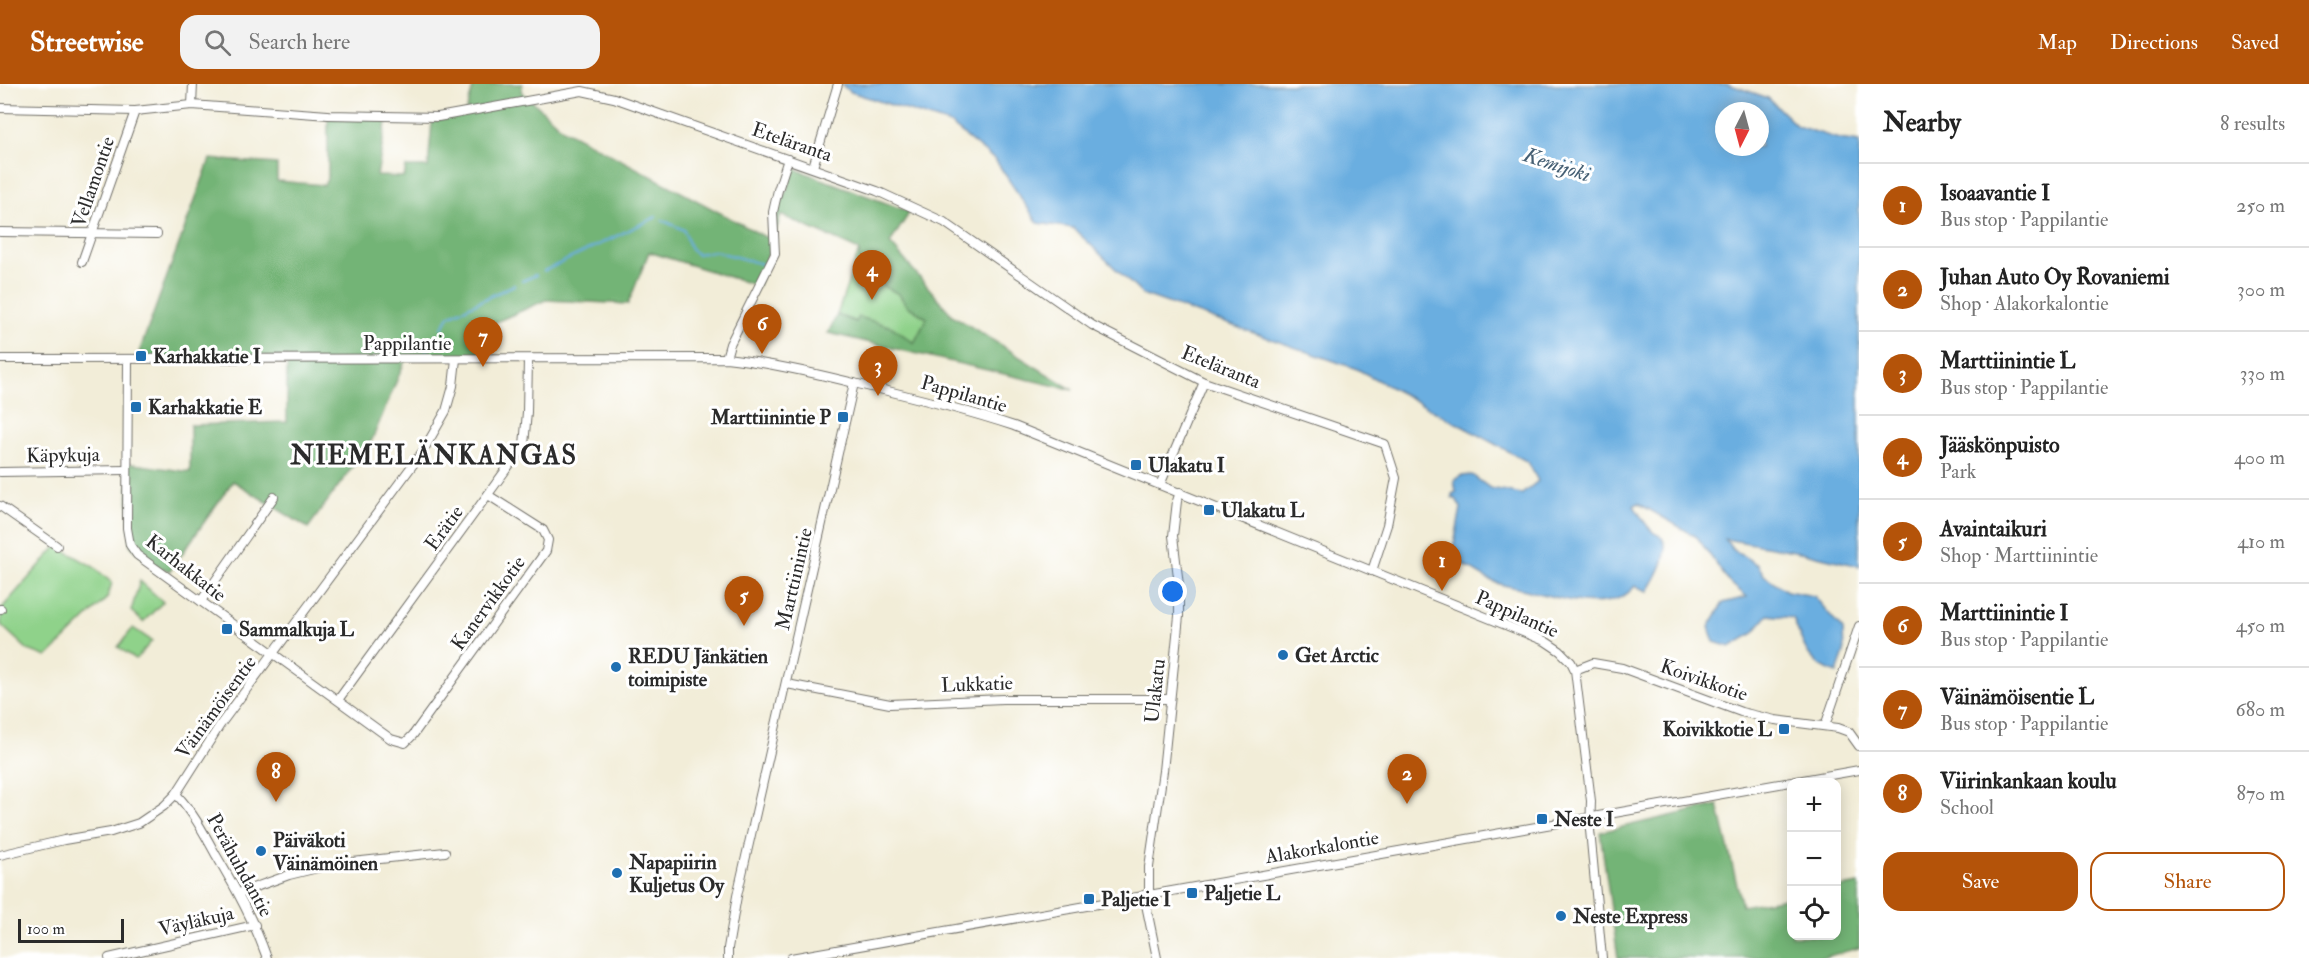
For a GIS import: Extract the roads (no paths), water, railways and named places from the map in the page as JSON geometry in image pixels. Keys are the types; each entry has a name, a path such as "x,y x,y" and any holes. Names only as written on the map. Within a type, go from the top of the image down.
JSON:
{"street":[{"path":"192,105 194,84"},
{"path":"813,167 838,84"},
{"name":"Eteläranta","path":"0,108 135,111 192,105 328,115 438,117 582,91 614,98 877,191 944,222 1092,325 1204,382 1385,444 1396,478 1387,525 1372,571"},
{"name":"Vellamontie","path":"82,262 135,111"},
{"path":"726,358 730,344 775,254 773,212 788,159"},
{"path":"0,232 157,234"},
{"name":"Pappilantie","path":"0,359 726,358 783,366 948,405 1005,423 1545,640 1560,651 1571,662 1575,670"},
{"name":"Väinämöisentie","path":"0,855 111,832 139,823 164,806 176,794 220,725 423,451 446,411 453,386 456,359"},
{"name":"Erätie","path":"338,700 524,445 528,359"},
{"name":"Karhakkatie","path":"128,360 126,470 127,528 130,545 138,555 274,655 391,739 405,743"},
{"path":"1160,484 1204,382"},
{"name":"Marttiinintie","path":"728,958 737,896 854,383"},
{"name":"Käpykuja","path":"0,472 126,470"},
{"name":"Ulakatu","path":"1157,958 1147,895 1179,616 1179,585 1173,536 1180,492"},
{"name":"Kanervikkotie","path":"405,743 546,551 548,540 543,530 488,495"},
{"path":"201,601 274,497"},
{"path":"0,506 57,546"},
{"path":"1825,726 1859,626"},
{"name":"Koivikkotie","path":"1575,670 1593,663 1606,664 1741,712 1849,732 1859,746"},
{"path":"1575,670 1591,801 1589,817 1602,958"},
{"name":"Lukkatie","path":"787,684 890,704 1003,699 1170,699"},
{"name":"Alakorkalontie","path":"791,958 1859,770"},
{"name":"Perähuhdantie","path":"176,794 190,809 239,893 255,925 267,958"},
{"path":"239,893 289,875 334,864 445,852"},
{"name":"Väyläkuja","path":"109,958 255,925"}],"water":[{"name":"Kemijoki","path":"840,84 1728,84 1768,98 1797,126 1839,139 1859,142 1859,566 1800,552 1725,539 1732,549 1758,565 1764,575 1787,591 1814,596 1843,630 1844,653 1837,673 1812,659 1793,618 1768,615 1752,634 1730,647 1714,642 1709,627 1723,603 1747,597 1729,582 1697,537 1638,503 1634,506 1641,517 1665,544 1662,565 1648,591 1635,586 1625,595 1598,603 1568,600 1498,584 1458,562 1454,545 1461,508 1456,499 1452,498 1452,494 1456,492 1454,480 1461,476 1472,475 1490,488 1522,494 1538,481 1528,462 1357,369 1142,294 1073,228 1038,223 996,161 950,124 851,92"}],"waterway":[{"path":"544,271 656,217"},
{"path":"662,220 684,230 690,247 696,254 714,251 762,264"},
{"path":"522,281 536,275"},
{"path":"442,328 449,316 514,285"},
{"path":"426,351 437,335"}],"place":[{"name":"Jääskönpuisto","path":"872,300"},
{"name":"Marttiinintie I","path":"762,354"},
{"name":"Karhakkatie I","path":"141,356"},
{"name":"Väinämöisentie L","path":"483,367"},
{"name":"Marttiinintie L","path":"878,396"},
{"name":"Karhakkatie E","path":"136,407"},
{"name":"Marttiinintie P","path":"843,417"},
{"name":"Ulakatu I","path":"1136,465"},
{"name":"Ulakatu L","path":"1209,510"},
{"name":"Isoaavantie I","path":"1442,591"},
{"name":"Avaintaikuri","path":"744,626"},
{"name":"Sammalkuja L","path":"227,629"},
{"name":"Get Arctic","path":"1283,655"},
{"name":"REDU Jänkätien toimipiste","path":"616,667"},
{"name":"Koivikkotie L","path":"1784,729"},
{"name":"Viirinkankaan koulu","path":"276,802"},
{"name":"Juhan Auto Oy Rovaniemi","path":"1407,804"},
{"name":"Neste I","path":"1542,819"},
{"name":"Päiväkoti Väinämöinen","path":"261,851"},
{"name":"Napapiirin Kuljetus Oy","path":"617,873"},
{"name":"Paljetie L","path":"1192,893"},
{"name":"Paljetie I","path":"1089,899"},
{"name":"Neste Express","path":"1561,916"}],"district":[{"name":"NIEMELÄNKANGAS","path":"434,456"}]}
